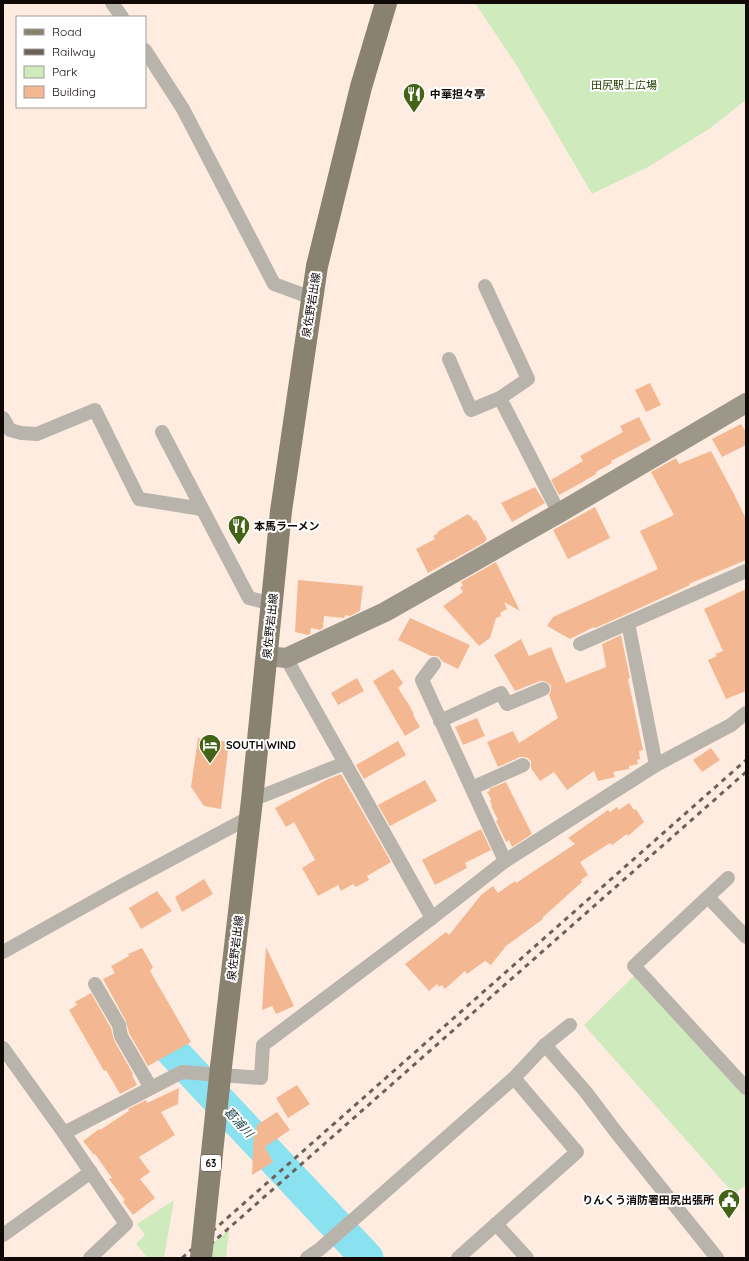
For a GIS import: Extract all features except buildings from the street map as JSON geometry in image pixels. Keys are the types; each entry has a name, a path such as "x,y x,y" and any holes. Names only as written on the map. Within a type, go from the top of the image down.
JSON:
{"main road":[{"name":"泉佐野岩出線","path":"201,1258 221,1067 251,808 277,657 272,604 281,511 312,298 317,266 359,94 386,3"}],"street":[{"path":"112,3 121,16"},
{"path":"146,52 183,109 274,284 312,298"},
{"path":"449,359 471,410 500,398 528,379 484,286"},
{"path":"500,398 558,513"},
{"path":"432,918 345,763 277,657 385,612 746,403"},
{"path":"5,428 21,433 37,434 95,410 139,499 202,509"},
{"path":"162,432 249,598 272,604"},
{"path":"580,644 746,571"},
{"path":"628,623 656,765"},
{"path":"434,664 422,680 505,861"},
{"path":"440,720 501,693 507,704 543,689"},
{"path":"64,1133 182,1072 261,1078 263,1045 505,861 656,765 731,726 746,713"},
{"path":"3,952 121,886 251,808 345,763"},
{"path":"472,788 523,765"},
{"path":"728,878 634,966 746,1088"},
{"path":"708,897 746,937"},
{"path":"95,984 119,1025 121,1036 151,1088"},
{"path":"307,1258 320,1249 514,1078 545,1045 570,1025"},
{"path":"545,1045 585,1091 717,1258"},
{"path":"3,1048 64,1133 126,1224 90,1258"},
{"path":"458,1258 577,1152 514,1078"},
{"path":"3,1235 91,1172"},
{"path":"496,1224 527,1258"}],"green space":[{"name":"田尻駅上広場","path":"475,3 746,3 746,100 709,129 648,167 592,194 517,66"},
{"path":"637,973 746,1093 746,1185 734,1194 584,1025"},
{"path":"174,1200 164,1258 148,1258 136,1244 145,1235 137,1224"},
{"path":"229,1230 226,1258 194,1258"}],"waterway":[{"name":"葛浦川","path":"142,1019 367,1258"}],"railway":[{"path":"182,1258 746,760"},
{"path":"195,1258 746,772"}],"place":[{"name":"中華担々亭","path":"414,114"},
{"name":"本馬ラーメン","path":"239,546"},
{"name":"SOUTH WIND","path":"210,764"},
{"name":"りんくう消防署田尻出張所","path":"729,1220"}]}
